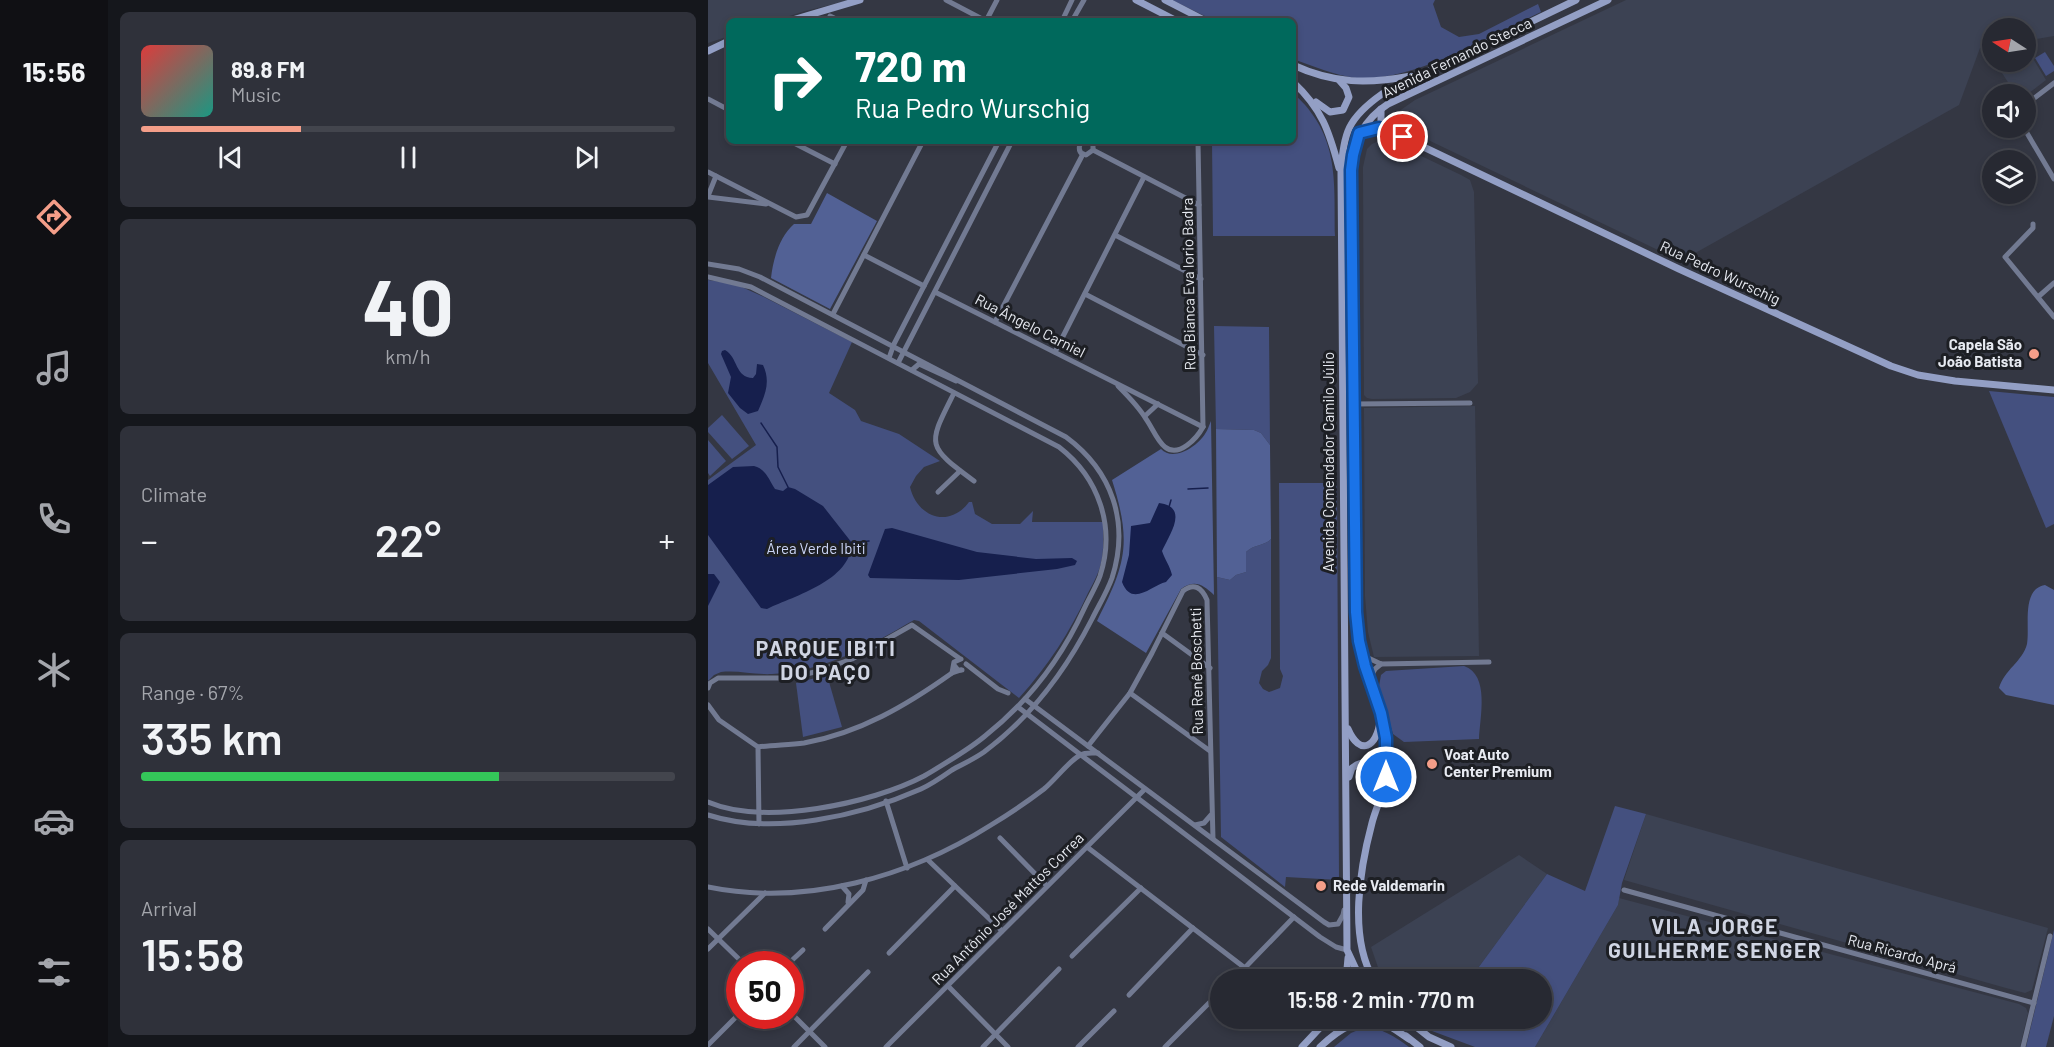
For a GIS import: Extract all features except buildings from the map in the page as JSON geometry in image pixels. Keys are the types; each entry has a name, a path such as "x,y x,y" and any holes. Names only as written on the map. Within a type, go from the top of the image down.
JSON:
{"main road":[{"path":"799,18 860,0"},
{"path":"1136,0 1171,18"},
{"path":"1165,0 1200,18"},
{"name":"Avenida Fernando Stecca","path":"1420,75 1576,0"},
{"name":"Avenida Fernando Stecca","path":"1381,109 1608,0"},
{"path":"708,51 726,42"},
{"path":"1296,66 1339,80 1369,82 1420,75"},
{"name":"Avenida Comendador Camilo Júlio","path":"1356,969 1347,951 1346,888 1341,173 1343,145 1348,130 1365,106 1382,94 1420,75"},
{"path":"1296,85 1330,112 1343,110 1349,101 1346,88 1339,80"},
{"path":"1309,97 1323,118 1331,136 1341,173"},
{"path":"1381,109 1381,122 1390,131"},
{"name":"Avenida Comendador Camilo Júlio","path":"1370,969 1360,943 1363,862 1372,822 1383,790 1387,760 1381,713 1362,655 1356,612 1351,170 1359,133 1367,121 1381,109"},
{"name":"Rua Pedro Wurschig","path":"1359,133 1374,128 1390,131 1679,269 1891,366 1918,375 1955,381 2054,390"},
{"path":"1345,724 1351,737 1358,744 1371,744 1378,733 1381,713"},
{"path":"1347,810 1350,774 1352,768 1357,764 1366,763 1377,769 1383,790"},
{"path":"1346,969 1347,951"},
{"path":"1320,1047 1340,1029 1364,1021 1383,1023 1420,1047"},
{"path":"1302,1047 1319,1029"},
{"path":"1398,1029 1409,1039"},
{"path":"1412,1029 1450,1047"},
{"path":"1420,1029 1437,1041"}],"street":[{"path":"946,0 980,18"},
{"path":"988,18 997,0"},
{"path":"1063,18 1072,0"},
{"path":"1074,18 1084,0"},
{"path":"830,16 834,18"},
{"path":"2036,97 2054,83"},
{"path":"708,99 726,108"},
{"path":"2030,138 2054,179"},
{"path":"796,144 835,164"},
{"path":"708,172 801,218 807,215 845,144"},
{"path":"833,314 921,144"},
{"path":"889,358 893,345 997,144"},
{"path":"898,363 1010,144"},
{"path":"1079,144 1079,149 1083,154 1088,155 1093,150"},
{"path":"1092,144 1093,150"},
{"name":"Rua Bianca Eva Iorio Badra","path":"1198,144 1203,427"},
{"path":"1093,150 1199,205"},
{"path":"995,322 1083,154"},
{"path":"716,176 708,197 771,204"},
{"path":"1055,352 1144,177"},
{"path":"2033,224 2033,228 2005,257 2054,317"},
{"path":"1115,235 1201,279"},
{"path":"864,255 924,286"},
{"path":"708,264 752,274 893,345 1066,437 1092,459 1106,482 1115,508 1119,536 1112,579 1080,642 1045,693 1027,714 984,751 922,789 849,813 774,824 722,820 708,815"},
{"path":"708,277 751,287 1036,434 1070,455 1089,479 1104,514 1106,529 1099,577 1079,621 1056,661 1037,687 984,737 922,776 870,797 786,812 734,809 708,802"},
{"path":"2038,297 2054,283"},
{"name":"Rua Ângelo Carniel","path":"935,291 995,322 1115,382 1203,427 1192,442 1171,450 1162,444 1145,416 1115,382"},
{"path":"1085,294 1203,355"},
{"path":"898,336 909,341"},
{"path":"873,350 879,339"},
{"path":"912,370 919,364 949,379 966,384"},
{"path":"954,393 935,434 935,442 942,456 974,481"},
{"path":"1354,404 1470,403"},
{"path":"1145,416 1158,404"},
{"path":"938,492 960,471"},
{"name":"Rua Renê Boschetti","path":"1088,746 1130,693 1183,591 1192,586 1199,587 1208,600 1213,839"},
{"path":"708,688 710,683 718,678 788,678 830,668 873,648 908,626 915,627 952,655 956,662 955,668 973,670 998,689 1008,693"},
{"path":"1162,633 1210,668"},
{"path":"1362,655 1381,664 1489,662"},
{"path":"1198,659 1206,659 1209,656"},
{"path":"708,705 719,720 758,747 803,743 842,734 886,716 963,668 965,661 956,662"},
{"path":"952,673 956,662"},
{"path":"1369,680 1381,664"},
{"path":"1037,687 1045,693"},
{"path":"1130,693 1210,751"},
{"path":"1025,699 1329,925 1320,937"},
{"path":"1018,707 1320,937 1347,951"},
{"path":"1036,721 1041,715 1068,735 1079,739"},
{"path":"1007,717 1014,724"},
{"path":"1194,740 1210,739"},
{"path":"758,747 759,824"},
{"path":"708,887 780,894 842,886 907,868 928,860 991,826 1043,789 1080,754 1098,753"},
{"name":"Rua Antônio José Mattos Correa","path":"886,1047 1145,789"},
{"path":"886,801 907,868"},
{"path":"774,812 774,824"},
{"path":"786,812 787,823"},
{"path":"1195,825 1204,823 1212,813"},
{"path":"1000,838 1047,886"},
{"path":"1087,847 1245,968 1294,917"},
{"path":"1224,864 1231,862 1234,855"},
{"path":"928,860 1002,931"},
{"path":"1232,870 1236,862 1243,861"},
{"path":"825,928 862,890 866,880"},
{"path":"842,886 849,894 850,900 846,907"},
{"path":"889,953 955,886"},
{"path":"1072,956 1141,888"},
{"name":"Avenida Comendador Camilo Júlio","path":"1329,925 1338,924 1341,921 1346,888"},
{"name":"Rua Ricardo Aprá","path":"1624,891 2034,1003"},
{"path":"744,892 748,894 750,900 744,912"},
{"path":"708,949 765,893"},
{"path":"1129,995 1193,928"},
{"path":"708,929 730,951"},
{"path":"2023,1047 2050,936"},
{"path":"982,1047 1059,969"},
{"path":"794,1047 868,972"},
{"path":"948,986 1008,1047"},
{"path":"1165,1047 1210,1002"},
{"path":"1078,1047 1114,1011"},
{"path":"804,1026 825,1047"},
{"path":"708,1045 726,1027"}],"shaded area":[{"path":"708,0 851,0 783,18 726,18 726,37 708,43"},
{"path":"1626,0 2054,0 2054,36 2036,39 2036,18 1982,18 1982,48 1959,105 1681,261 1403,128 1395,121 1395,114 1415,100"},
{"path":"2036,64 2046,80 2036,88 2036,84 2009,84 2001,72 2036,72"},
{"path":"1381,140 1390,141 1470,180 1474,192 1478,383 1470,392 1456,398 1372,399 1364,395 1363,167 1367,149"},
{"path":"827,193 877,221 830,309 771,278 775,256 784,235 794,224 811,224"},
{"path":"725,350 743,375 747,377 753,378 757,364 763,365 767,383 758,411 748,414 728,393 731,377 721,354"},
{"path":"1475,406 1479,656 1374,657 1368,632 1365,596 1364,408"},
{"path":"1211,421 1214,595 1199,584 1191,584 1181,589 1146,653 1097,621 1114,584 1123,553 1122,521 1112,480 1161,449 1172,454 1191,448 1207,431"},
{"path":"1216,429 1254,430 1261,433 1270,445 1271,539 1246,552 1246,572 1230,580 1217,577"},
{"path":"754,466 764,472 775,489 783,491 788,487 795,489 823,506 852,543 849,556 832,577 806,592 767,609 761,608 708,535 708,485 733,467"},
{"path":"1159,503 1174,510 1175,522 1162,551 1172,575 1166,582 1149,590 1137,594 1131,593 1126,590 1122,582 1129,555 1131,526 1150,523"},
{"path":"892,528 977,552 1036,559 1072,558 1077,561 1075,565 1057,569 959,580 870,578 868,575 885,529"},
{"path":"708,574 714,574 720,582 708,606"},
{"path":"2045,585 2054,590 2054,705 2006,695 1999,688 2005,676 2025,650 2028,609 2032,593"},
{"path":"1646,814 2048,928 2032,990 2025,993 2006,988 1624,880"},
{"path":"1519,855 1547,874 1477,969 1379,969 1371,947"},
{"path":"1619,898 2019,1004 2026,1008 2028,1013 2020,1047 1535,1047 1546,1029 1552,1029 1552,1018 1618,905"}],"green space":[{"path":"1172,0 1435,0 1433,4 1441,27 1459,37 1479,34 1538,4 1541,12 1450,56 1425,66 1377,78 1355,78 1331,73 1296,60 1296,18 1209,18"},
{"path":"2045,52 2054,66 2054,71 2046,76 2036,57"},
{"path":"1296,96 1319,125 1327,142 1334,177 1335,236 1213,236 1212,144 1296,144"},
{"name":"Área Verde Ibiti","path":"708,280 735,284 852,342 829,393 855,410 861,421 899,434 940,461 924,467 910,487 919,506 926,512 943,517 952,515 972,502 975,514 992,524 1020,524 1033,511 1032,522 1103,522 1102,558 1095,581 1058,648 1019,698 919,621 914,620 846,656 810,668 772,674 721,672 708,681 708,480 756,445 708,363"},
{"path":"1214,326 1269,327 1270,445 1261,433 1254,430 1216,429"},
{"path":"1989,391 2054,397 2054,524 2046,528"},
{"path":"722,415 749,446 732,459 708,432 708,428"},
{"path":"708,440 726,461 710,476 708,473"},
{"path":"1279,483 1337,483 1339,880 1286,877 1285,887 1221,837 1217,577 1230,580 1246,572 1246,552 1271,539 1271,658 1262,671 1259,683 1269,692 1280,688 1283,676 1280,669"},
{"path":"1464,666 1472,671 1480,687 1482,709 1479,739 1404,742 1393,734 1379,686 1381,675 1386,671"},
{"path":"827,675 842,727 803,737 796,683"},
{"path":"1615,806 1646,814 1622,883 1618,905 1552,1018 1552,969 1477,969 1547,874 1585,891"},
{"path":"2054,930 2054,1016 2046,1047 2026,1047"},
{"path":"1361,1029 1377,1029 1388,1033 1409,1047 1334,1047 1351,1033"},
{"path":"1434,1029 1546,1029 1535,1047 1475,1047 1432,1031"}],"waterway":[{"path":"761,423 777,447 778,467 788,487"},
{"path":"1188,489 1208,488"},
{"path":"1169,507 1171,500"},
{"path":"852,543 869,541"}],"place":[{"name":"Capela São João Batista","path":"2034,354"},
{"name":"Voat Auto Center Premium","path":"1432,764"},
{"name":"Rede Valdemarin","path":"1321,886"}],"district":[{"name":"PARQUE IBITI DO PAÇO","path":"826,661"},
{"name":"VILA JORGE GUILHERME SENGER","path":"1715,939"}],"route":[{"path":"1386,777 1386,738 1381,713 1359,641 1356,612 1351,170 1359,133 1379,128 1403,137"}]}
